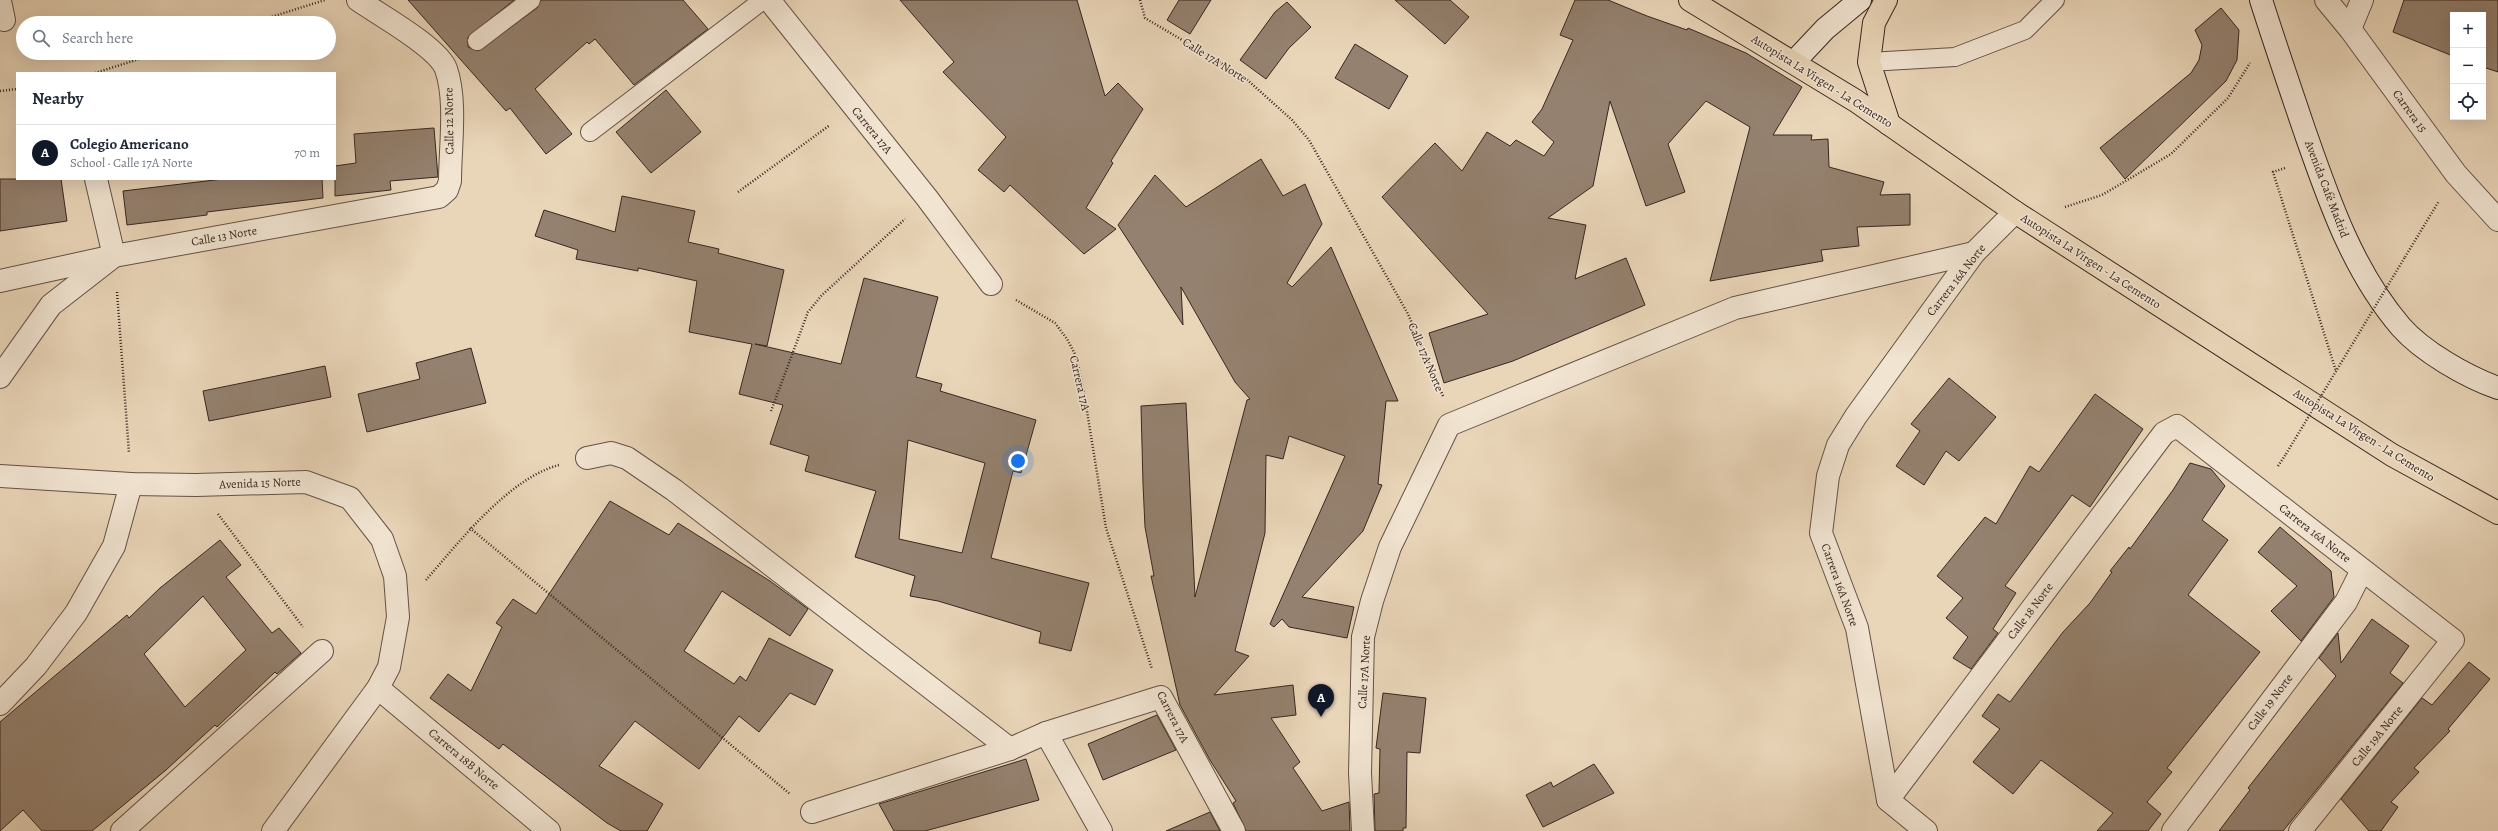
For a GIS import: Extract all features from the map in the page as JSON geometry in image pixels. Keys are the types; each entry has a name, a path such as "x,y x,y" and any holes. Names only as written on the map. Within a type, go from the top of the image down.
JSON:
{"main road":[{"name":"Autopista La Virgen - La Cemento","path":"1690,0 1794,62 1888,124 2021,216 2392,455 2498,513"},
{"path":"1886,0 1874,23 1869,62 1888,124"}],"street":[{"name":"Calle 12 Norte","path":"358,0 428,47 446,68 451,95 450,181 447,190"},
{"name":"Carrera 17A","path":"769,0 853,108 927,198 991,284"},
{"path":"1794,62 1825,29 1860,0"},
{"name":"Avenida Café Madrid","path":"2260,0 2338,223 2378,296 2402,328 2431,352 2463,372 2498,388"},
{"name":"Carrera 15","path":"2326,0 2350,29 2456,174 2498,220"},
{"path":"2350,29 2362,0"},
{"path":"0,378 51,305 68,290 114,256 96,180"},
{"name":"Calle 13 Norte","path":"0,281 114,256 438,197 447,190"},
{"name":"Carrera 16A Norte","path":"1888,800 1857,628 1821,533 1828,476 1838,445 1856,416 1974,253 2021,216"},
{"path":"1449,425 1735,308 1974,253"},
{"name":"Calle 17A Norte","path":"1363,831 1360,773 1363,638 1372,601 1390,547 1449,425"},
{"name":"Carrera 16A Norte","path":"2176,426 2453,640"},
{"name":"Calle 18 Norte","path":"1888,800 2164,433 2176,426"},
{"path":"587,458 611,453 627,458 674,490 1010,749"},
{"name":"Avenida 15 Norte","path":"0,476 131,484 196,485 306,482 350,498 382,539 395,576 397,614 389,667 378,688 273,831"},
{"path":"0,704 36,666 76,613 114,546 131,484"},
{"name":"Calle 19 Norte","path":"2173,831 2346,602 2362,570"},
{"name":"Calle 19A Norte","path":"2300,831 2453,640"},
{"path":"122,831 322,651"},
{"name":"Carrera 18B Norte","path":"378,688 549,831"},
{"name":"Carrera 17A","path":"1161,697 1234,831"},
{"path":"812,812 1010,749 1046,733 1161,697"},
{"path":"1046,733 1101,831"},
{"path":"1888,800 1926,831"}],"lane":[{"path":"477,41 530,0"},
{"path":"590,132 763,0"},
{"path":"1869,62 1955,57 2025,30 2055,0"}],"path":[{"path":"274,16 325,0"},
{"name":"Calle 17A Norte","path":"1140,0 1145,18 1243,76 1292,120 1310,140 1408,314 1442,390 1449,425"},
{"path":"2021,216 2102,195 2171,154 2228,98 2271,30"},
{"path":"98,72 136,60"},
{"path":"0,91 16,89"},
{"path":"738,192 853,108"},
{"path":"2273,172 2336,371"},
{"path":"2286,454 2456,174"},
{"path":"771,410 808,312 822,295 927,198"},
{"path":"114,256 131,484"},
{"name":"Carrera 17A","path":"991,284 1055,323 1067,339 1076,356 1084,393 1106,528 1161,697"},
{"path":"397,614 470,528 523,481 554,467 587,458"},
{"path":"196,485 322,651"},
{"path":"470,528 812,812"}],"building":[{"path":"408,0 514,0 468,37 468,47 478,51 537,8 541,0 683,0 708,29 634,85 595,39 589,44 587,42 535,89 572,134 546,154 510,108 506,111"},
{"path":"900,0 1077,0 1105,96 1118,83 1143,109 1111,161 1113,163 1086,208 1116,229 1084,254 1010,185 1004,192 978,170 1006,137 943,72 954,62"},
{"path":"1179,0 1211,0 1190,34 1167,20"},
{"path":"1395,0 1450,0 1469,17 1445,44"},
{"path":"1575,0 1608,0 1687,30 1688,28 1746,53 1802,87 1773,135 1812,135 1811,140 1828,139 1829,167 1884,182 1880,195 1910,194 1910,225 1857,227 1859,246 1821,250 1823,261 1710,281 1750,127 1706,101 1668,144 1685,192 1646,206 1610,101 1593,186 1548,218 1586,225 1575,279 1626,258 1645,305 1513,361 1444,383 1429,333 1488,314 1382,197 1435,143 1462,171 1487,132 1510,146 1516,140 1544,156 1554,142 1532,122 1542,109 1573,40 1560,35"},
{"path":"2404,0 2498,0 2498,72 2486,68 2486,12 2450,12 2450,55 2393,32"},
{"path":"1287,2 1311,27 1289,48 1266,79 1240,60 1275,12"},
{"path":"2221,8 2239,30 2237,60 2226,81 2125,179 2100,148 2191,73 2199,60 2202,45 2195,30"},
{"path":"1355,44 1408,76 1389,109 1335,78"},
{"path":"666,90 701,132 651,173 616,132"},
{"path":"434,128 438,177 390,181 391,190 335,196 336,166 356,163 354,134"},
{"path":"1261,159 1283,196 1305,184 1322,224 1287,283 1292,287 1331,247 1398,401 1386,401 1378,484 1382,485 1363,531 1302,597 1354,607 1347,638 1289,627 1282,619 1274,627 1270,624 1345,456 1289,436 1283,459 1266,455 1265,533 1235,651 1249,656 1214,695 1293,685 1296,715 1271,718 1300,762 1293,768 1322,811 1349,802 1350,831 1246,831 1233,803 1236,801 1210,760 1180,705 1151,576 1154,576 1145,527 1141,406 1186,403 1195,597 1247,400 1250,399 1235,382 1181,287 1183,325 1118,225 1155,175 1186,207"},
{"path":"0,179 61,180 67,221 0,231"},
{"path":"215,180 322,180 323,198 207,212 207,215 127,225 123,191"},
{"path":"622,196 695,211 688,242 719,249 718,253 784,270 767,346 755,344 841,364 864,278 938,297 916,377 942,384 940,391 1036,420 1021,473 1013,471 991,558 1089,583 1071,651 1039,643 1041,632 938,601 910,596 915,576 855,557 876,491 805,471 809,456 770,444 783,405 739,394 752,344 689,332 697,281 638,268 638,271 576,259 578,250 535,236 544,210 615,232","holes":["908,440 985,463 962,553 899,539"]},
{"path":"471,348 486,403 367,432 358,394 420,379 416,363"},
{"path":"325,366 331,397 209,421 203,391"},
{"path":"1949,378 1996,417 1959,461 1946,451 1924,485 1896,466 1920,431 1911,424"},
{"path":"2095,394 2143,429 2090,507 2072,495 2005,586 2016,593 1993,629 1998,633 1971,669 1953,658 1968,637 1946,618 1963,598 1937,576 1985,517 1996,524 2030,466 2039,472"},
{"path":"2190,463 2211,469 2225,486 2202,520 2228,540 2188,595 2260,652 2167,768 2172,772 2147,802 2161,814 2148,831 2097,831 2113,813 2041,760 2013,794 1973,762 2000,729 1982,716 1998,694 2010,702 2063,632 2090,603 2112,572 2110,571 2129,547 2130,549 2173,490"},
{"path":"610,501 669,535 678,523 770,581 808,609 790,636 722,591 684,651 734,684 740,676 746,681 769,638 833,670 815,705 790,693 759,732 739,716 699,769 635,721 599,766 663,804 647,831 621,831 607,823 503,744 499,749 430,698 448,674 471,691 502,627 496,623 513,599 536,614"},
{"path":"2280,527 2331,571 2334,597 2301,641 2271,611 2297,586 2258,552"},
{"path":"220,540 241,565 226,577 272,633 279,628 301,653 277,674 275,672 217,727 215,725 166,770 92,831 42,831 23,810 0,831 0,722 127,615 129,618 160,588","holes":["203,596 246,650 185,707 144,654"]},
{"path":"2372,619 2409,646 2390,673 2403,683 2283,831 2219,831 2250,790 2248,788 2336,676 2319,658 2338,633 2341,663"},
{"path":"2469,662 2490,679 2448,729 2450,731 2414,768 2419,772 2391,802 2398,807 2381,831 2369,831 2341,799 2422,698 2432,705"},
{"path":"1383,693 1426,698 1420,753 1407,752 1406,828 1403,828 1403,831 1375,831 1374,794 1379,793 1380,749 1376,748"},
{"path":"1157,715 1176,750 1103,780 1088,744"},
{"path":"1026,759 1039,800 925,831 894,831 879,804"},
{"path":"1594,764 1614,793 1543,827 1526,795 1551,782 1553,787"},
{"path":"1210,812 1220,831 1166,831"}],"place":[{"name":"Colegio Americano","path":"1321,717"}]}
